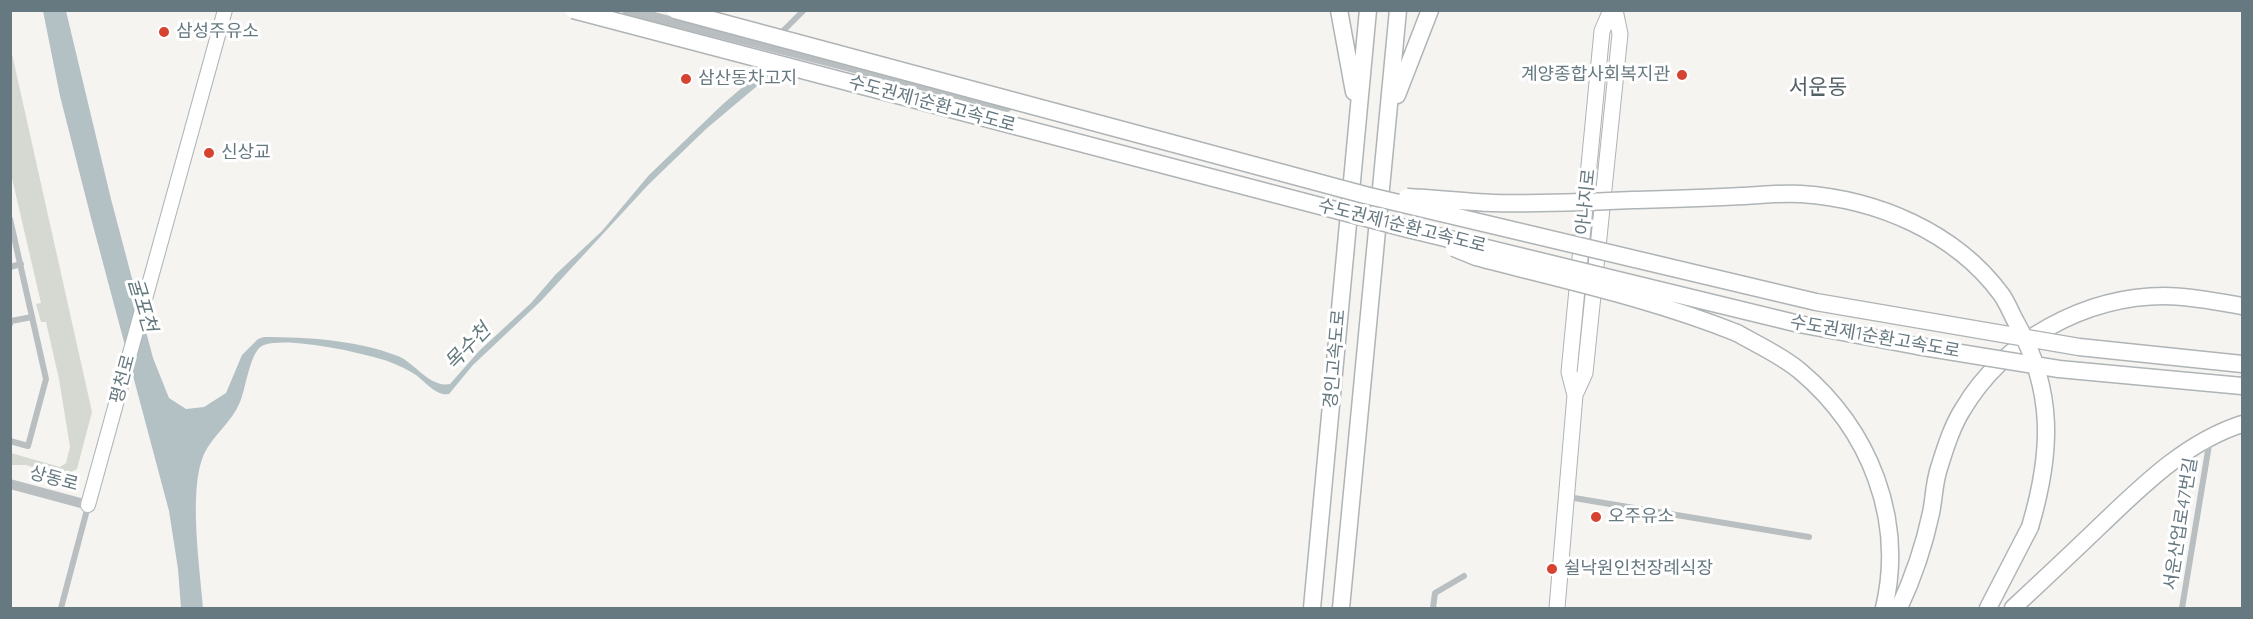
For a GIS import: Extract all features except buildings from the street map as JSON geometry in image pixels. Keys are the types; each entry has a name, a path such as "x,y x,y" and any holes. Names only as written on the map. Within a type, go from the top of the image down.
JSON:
{"highway":[{"name":"수도권제1순환고속도로","path":"573,10 1404,228 1798,324 2059,369 2242,386"},
{"name":"수도권제1순환고속도로","path":"675,10 1365,195 1816,302 2079,347 2242,364"},
{"name":"경인고속도로","path":"1339,10 1358,110"},
{"name":"경인고속도로","path":"1312,609 1368,10"},
{"name":"경인고속도로","path":"1341,609 1398,10"},
{"name":"경인고속도로","path":"1390,112 1430,10"},
{"path":"1365,195 1504,203 1662,200 1800,194 1842,200 1886,211 1923,227 1965,256 2001,294 2023,333 2040,374 2046,414 2046,456 2040,494 2030,527 1988,609"},
{"path":"1404,228 1476,257 1703,319 1756,343 1800,371 1851,427 1870,463 1884,498 1890,531 1891,568 1884,609"},
{"path":"1899,609 1920,556 1938,470 1949,439 1962,410 1984,379 2010,351 2078,313 2132,299 2166,296 2242,306"},
{"path":"2013,609 2163,467 2196,445 2242,423"},
{"path":"1347,548 1351,609"}],"main road":[{"name":"평천로","path":"88,506 225,10"},
{"name":"아나지로","path":"1557,609 1575,395 1585,373 1588,350 1620,34 1613,10"}],"street":[{"path":"627,10 1007,107"},
{"path":"768,47 804,10"},
{"path":"10,219 46,379 28,446 10,441"},
{"path":"10,267 21,264"},
{"path":"10,324 11,321 32,317"},
{"name":"서운산업로47번길","path":"2182,609 2209,445"},
{"name":"상동로","path":"10,484 88,506"},
{"path":"1568,497 1809,537"},
{"name":"평천로","path":"61,609 88,506"},
{"path":"1433,609 1435,593 1464,576"}],"shaded area":[{"name":"굴포천","path":"43,11 66,11 111,199 153,358 169,398 186,409 204,407 226,393 242,355 258,339 264,337 315,339 366,346 404,359 429,379 450,384 479,351 531,303 556,274 602,231 649,175 759,73 769,76 706,129 649,184 541,301 473,365 449,394 439,393 416,375 399,366 366,355 304,344 275,343 259,348 252,361 237,409 208,447 199,469 196,530 203,608 181,608 178,569 169,511 60,96"},
{"path":"10,45 92,412 77,469 63,476 26,465 11,465 11,453 60,467 66,463 70,447 59,379 46,322 41,322 36,304 41,303 11,174"}],"place":[{"name":"삼성주유소","path":"164,32"},
{"name":"계양종합사회복지관","path":"1682,75"},
{"name":"삼산동차고지","path":"686,79"},
{"name":"신상교","path":"209,153"},
{"name":"오주유소","path":"1596,517"},
{"name":"쉴낙원인천장례식장","path":"1552,569"}],"district":[{"name":"서운동","path":"1818,88"}],"water label":[{"name":"목수천","path":"468,347"}]}
